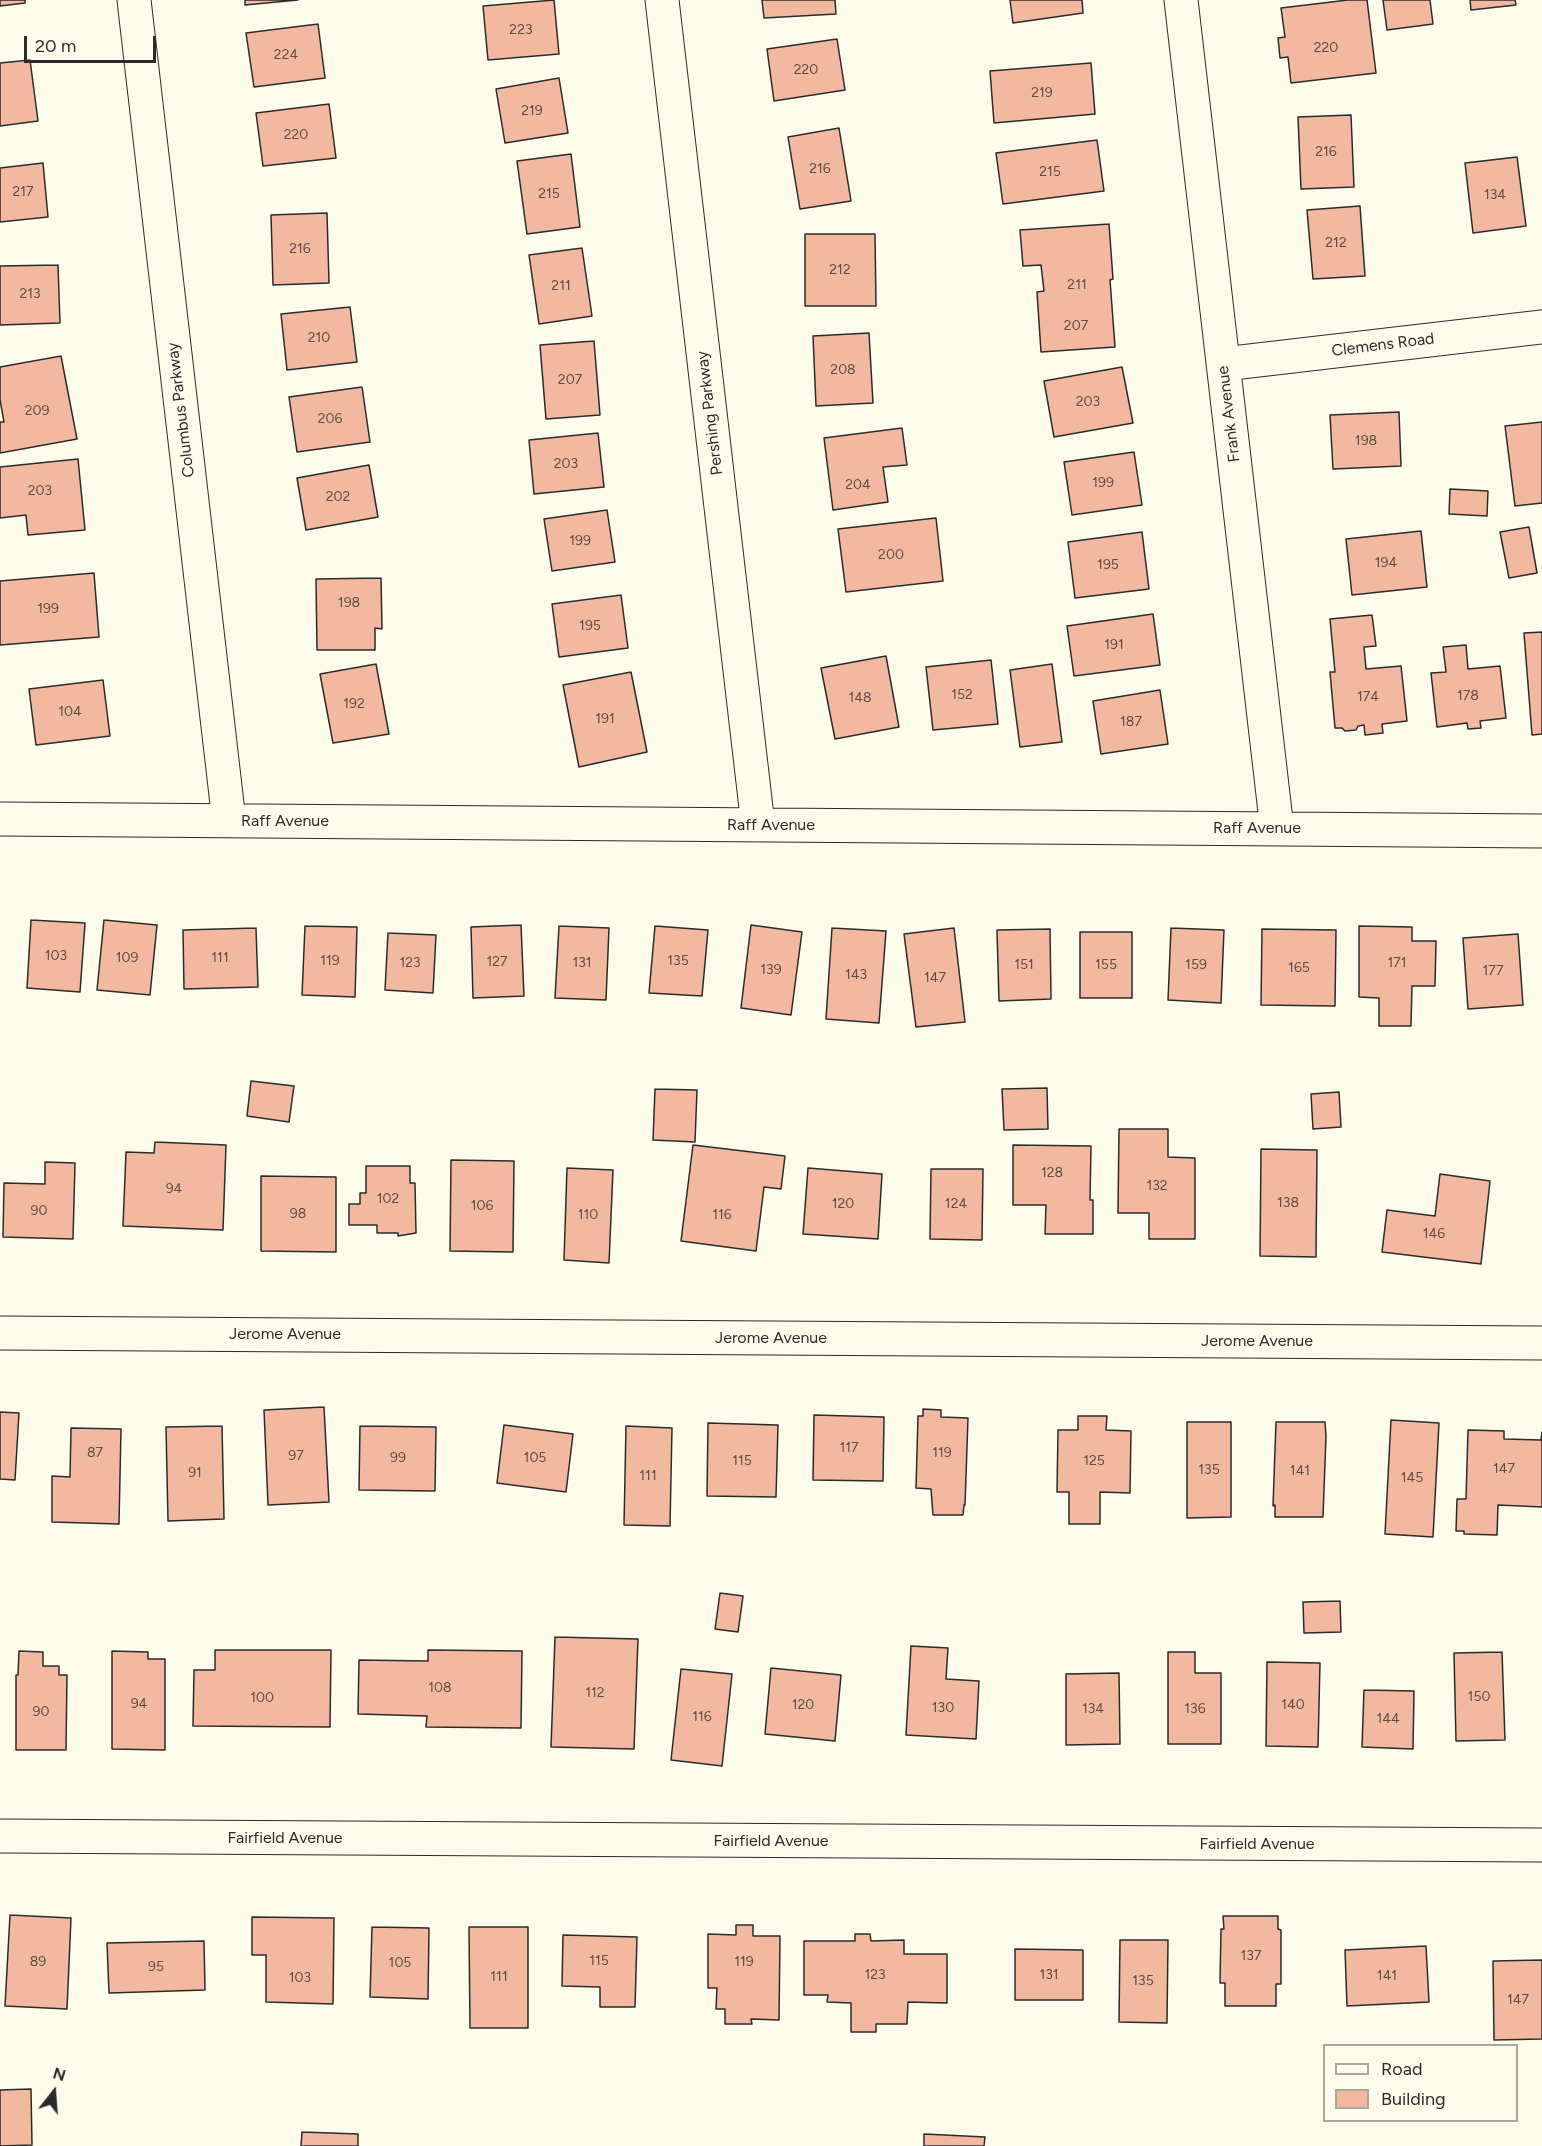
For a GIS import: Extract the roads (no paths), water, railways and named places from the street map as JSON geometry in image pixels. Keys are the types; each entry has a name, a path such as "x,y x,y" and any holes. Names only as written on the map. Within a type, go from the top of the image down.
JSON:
{"street":[{"name":"Columbus Parkway","path":"134,0 229,821"},
{"name":"Pershing Parkway","path":"662,0 758,825"},
{"name":"Frank Avenue","path":"1181,0 1277,829"},
{"name":"Clemens Road","path":"1224,364 1542,327"},
{"name":"Raff Avenue","path":"0,819 1542,831"},
{"name":"Jerome Avenue","path":"0,1333 1542,1342"},
{"name":"Fairfield Avenue","path":"0,1836 1542,1845"}]}
